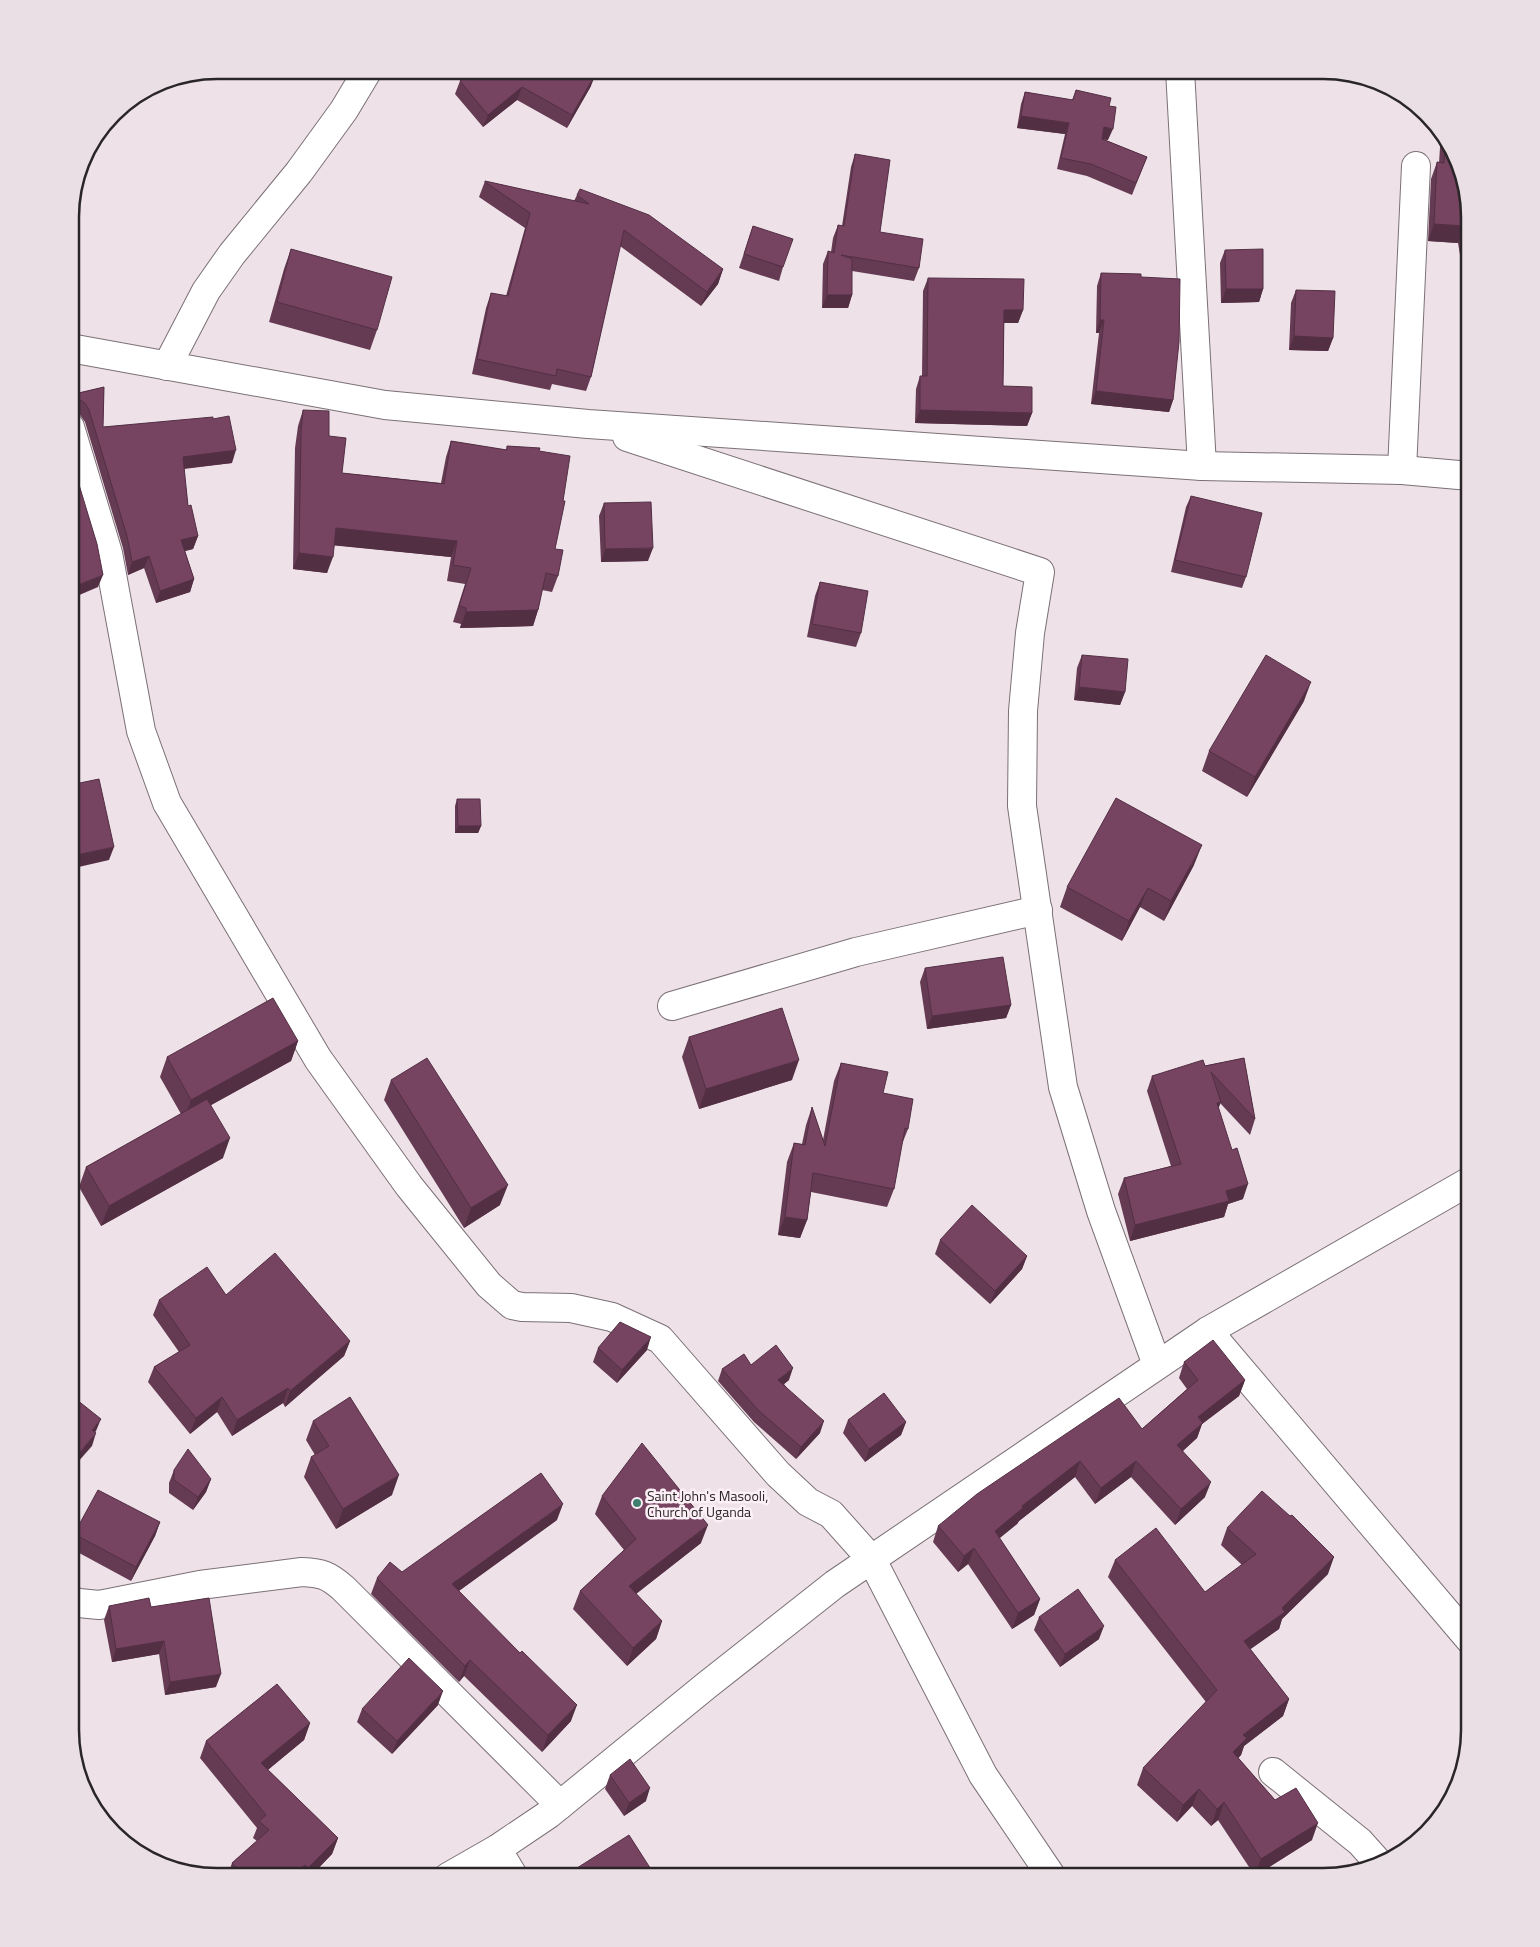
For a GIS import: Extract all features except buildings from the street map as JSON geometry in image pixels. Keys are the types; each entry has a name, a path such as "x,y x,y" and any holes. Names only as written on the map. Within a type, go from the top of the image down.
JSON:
{"street":[{"path":"167,366 206,291 232,254 304,165 344,110 363,79"},
{"path":"1180,79 1202,466"},
{"path":"1402,470 1416,166"},
{"path":"79,350 385,405 588,424 1202,466 1402,470 1461,475"},
{"path":"588,424 1040,572 1030,633 1023,711 1022,806 1063,1087 1101,1211 1157,1365"},
{"path":"79,457 108,553 141,730 167,802 318,1059 408,1186 495,1290 512,1305 571,1308 612,1317 660,1339 778,1474 808,1502 831,1514 872,1560 983,1775 1046,1868"},
{"path":"672,1006 856,952 1038,910"},
{"path":"464,1868 497,1849 560,1805 714,1679 835,1584 1208,1331 1461,1186"},
{"path":"1208,1331 1461,1629"},
{"path":"79,1604 99,1605 200,1585 302,1572 316,1572 328,1575 560,1805"},
{"path":"1273,1772 1360,1842 1375,1858"},
{"path":"497,1849 509,1868"}],"place":[{"name":"Saint John's Masooli, Church of Uganda","path":"637,1503"}]}
